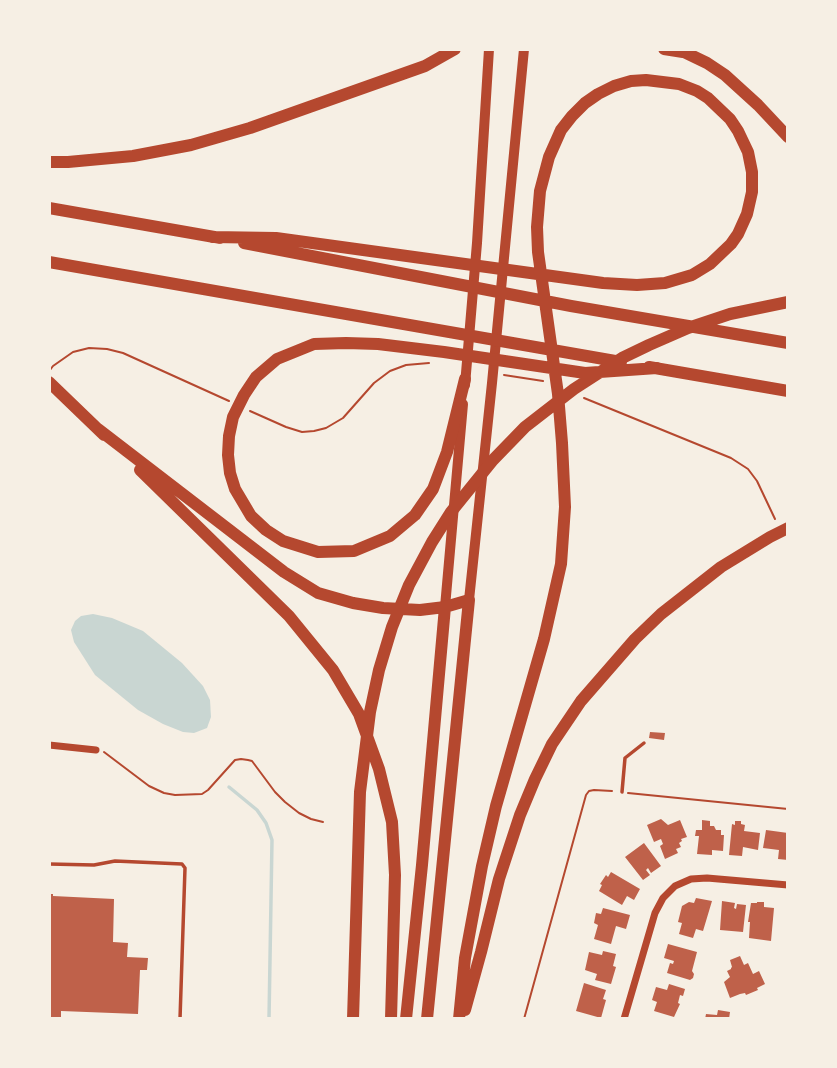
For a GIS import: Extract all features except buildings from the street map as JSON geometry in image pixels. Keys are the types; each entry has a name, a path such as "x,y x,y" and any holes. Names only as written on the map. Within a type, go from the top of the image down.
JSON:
{"highway":[{"path":"49,162 133,156 191,145 285,116 425,66 455,49"},
{"path":"664,49 681,51 725,75 788,137"},
{"path":"212,237 276,238 603,283 665,283 703,269 724,251 738,234 750,204 752,181 748,152 738,131 718,106 697,91 679,84 655,80 617,85 598,94 572,116 552,147 538,205 538,252 555,390 564,479 564,536 561,564 544,639 496,806 482,866 465,958 461,1019"},
{"path":"49,208 571,306 788,343"},
{"path":"49,262 788,391"},
{"path":"353,1019 360,792 370,712 379,670 401,603 451,512 508,444 543,412 596,373 688,328 730,314 788,302"},
{"path":"466,379 447,452 433,489 415,515 390,536 354,551 318,552 283,541 266,530 251,516 235,489 228,455 239,406 256,377 277,359 314,344 391,345 585,373 657,368"},
{"path":"51,384 289,616 333,670 359,714 379,769 392,822 395,875 391,1019"},
{"path":"98,429 284,572 317,593 383,608 420,610 469,600 428,1019"},
{"path":"461,1019 499,879 520,815 552,744 581,701 635,639 661,614 713,573 788,528"},
{"path":"406,1019 445,607"}],"main road":[{"path":"445,607 477,243 489,49"},
{"path":"469,600 524,49"}],"street":[{"path":"49,745 96,750"},
{"path":"624,1019 655,913 669,891 683,882 707,878 788,885"}],"lane":[{"path":"622,792 625,758 644,743"},
{"path":"49,864 94,865 115,861 182,864 185,868 180,1019"}],"path":[{"path":"49,371 73,352 89,348 107,349 123,352 229,401"},
{"path":"239,406 286,427 302,432 314,431 326,428 343,418 374,383 390,371 414,364 435,364"},
{"path":"500,374 540,380 555,390"},
{"path":"577,395 731,458 748,469 757,481 775,520"},
{"path":"96,750 107,754 149,786 176,795 202,794 235,760 252,761 285,802 299,813 323,822"},
{"path":"524,1019 589,791 788,809"}],"shaded area":[{"path":"93,614 112,618 143,631 182,663 203,686 210,700 211,717 207,728 194,733 183,732 163,724 138,710 95,675 74,642 71,630 81,616"}],"waterway":[{"path":"229,787 257,810 266,823 272,840 269,1019"}]}
